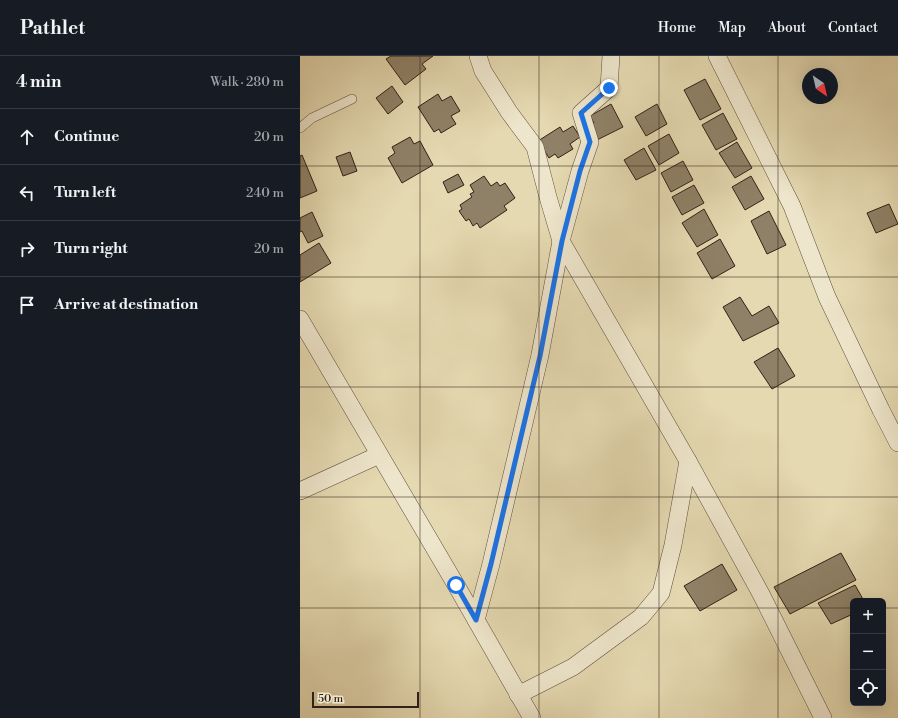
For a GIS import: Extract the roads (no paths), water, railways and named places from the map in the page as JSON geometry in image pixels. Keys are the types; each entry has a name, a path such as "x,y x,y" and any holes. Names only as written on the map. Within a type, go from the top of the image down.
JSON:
{"street":[{"path":"478,56 483,71 509,112 535,147 548,197 562,241 688,461 761,594 823,718"},
{"path":"476,620 491,564 538,363 562,241 580,171 590,142 581,113 609,88 611,56"},
{"path":"717,56 792,206 827,297 898,443"},
{"path":"300,319 532,718"},
{"path":"300,491 379,455"},
{"path":"518,695 573,667 640,617 661,593 673,545 688,461"}],"lane":[{"path":"300,128 312,118 352,99"}]}
